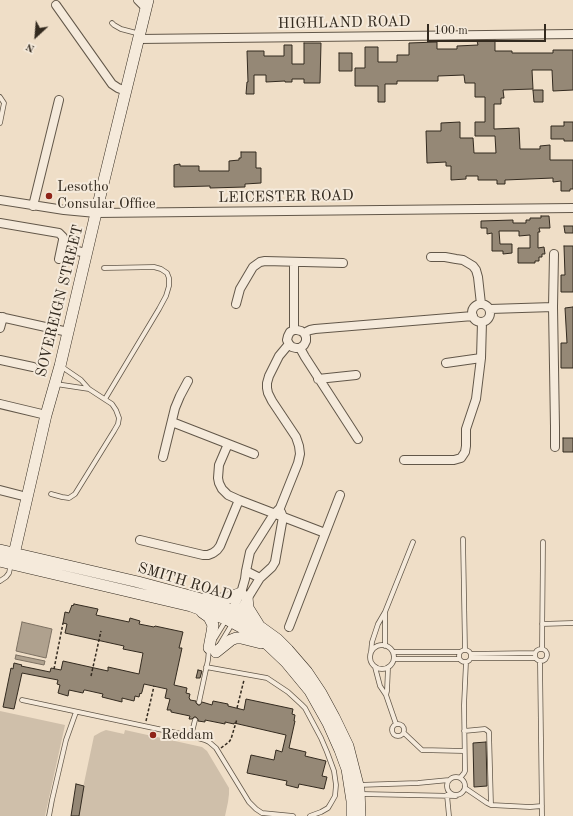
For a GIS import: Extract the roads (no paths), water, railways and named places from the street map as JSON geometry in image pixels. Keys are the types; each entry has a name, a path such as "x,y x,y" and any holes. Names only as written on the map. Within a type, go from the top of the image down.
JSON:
{"main road":[{"name":"SOVEREIGN STREET","path":"13,558 46,415 60,366 140,37 144,3"},
{"name":"SMITH ROAD","path":"0,550 13,558 136,592 232,616 259,626 277,639 288,650 307,672 314,689"},
{"name":"SMITH ROAD","path":"0,561 13,558 138,582 211,602 232,616 250,632 267,644 314,689 334,717 348,746 360,816"},
{"path":"194,597 219,599 244,595 250,612 259,626"},
{"path":"197,608 207,615 213,625 211,653"},
{"path":"211,653 236,638 267,644"},
{"name":"SMITH ROAD","path":"352,816 355,790"}],"street":[{"path":"56,5 112,84 126,91"},
{"name":"HIGHLAND ROAD","path":"140,37 573,34"},
{"path":"33,206 59,100"},
{"name":"LEICESTER ROAD","path":"0,200 33,206 96,213 573,208"},
{"path":"0,223 59,233 63,237 59,259"},
{"path":"62,248 87,253"},
{"path":"554,254 553,307 556,428 555,447"},
{"path":"431,257 456,258 473,266 478,277 481,304"},
{"path":"236,304 240,289 253,267 260,262 343,263"},
{"path":"294,262 294,330"},
{"path":"304,333 315,329 472,316 476,320 482,322 490,316 490,309 485,304 477,305 472,311 472,316"},
{"path":"490,309 553,307"},
{"path":"0,328 1,317 68,332"},
{"path":"404,460 454,460 462,456 466,449 466,429 476,399 481,358 482,322"},
{"path":"294,330 301,331 306,337 304,345 300,348 292,347 287,340 290,332 294,330"},
{"path":"232,616 244,595 272,567 275,562 279,513 300,454 300,446 296,437 268,393 267,383 279,356 289,344"},
{"path":"300,348 318,379 358,439"},
{"path":"446,363 481,358"},
{"path":"0,360 33,368"},
{"path":"318,379 356,375"},
{"path":"163,457 177,401 188,381"},
{"path":"0,404 46,415"},
{"path":"172,422 254,454"},
{"path":"228,444 218,471 219,483 228,495 279,513 325,533"},
{"path":"0,490 27,497"},
{"path":"289,627 340,495"},
{"path":"140,540 203,555 213,554 220,546 239,500"},
{"path":"244,595 248,560 253,547 279,513"},
{"path":"246,571 260,578"}],"lane":[{"path":"112,23 117,28 140,37"},
{"path":"0,97 4,103 0,123"},
{"path":"104,268 154,267 167,273 169,278 169,286 160,309 105,399"},
{"path":"51,494 66,498 72,497 78,490 119,421 119,414 112,404 60,366"},
{"path":"55,384 89,388"},
{"path":"463,539 465,650"},
{"path":"396,724 386,695 380,686 375,667 370,659 372,642 378,624 385,612 413,542"},
{"path":"542,649 543,542"},
{"path":"0,581 6,578 9,573 13,558"},
{"path":"385,612 385,646"},
{"path":"211,653 232,616"},
{"path":"199,702 206,667 211,653 232,616"},
{"path":"542,624 573,623"},
{"path":"371,652 377,646 381,645 390,648 393,652 394,659 388,668 381,670 375,667"},
{"path":"471,656 498,653 535,653 542,649"},
{"path":"540,662 544,661 548,656 547,652 542,649"},
{"path":"393,652 460,652 465,650"},
{"path":"465,650 468,650 471,656"},
{"path":"421,652 421,659"},
{"path":"459,658 460,652"},
{"path":"498,653 498,658"},
{"path":"535,653 535,658"},
{"path":"471,656 535,658 540,662"},
{"path":"460,778 464,773 466,662 468,662 471,656"},
{"path":"394,659 459,658 466,662"},
{"path":"540,662 542,816"},
{"path":"206,667 267,678 288,692 305,708 321,738 336,779 335,796 328,808 310,816"},
{"path":"386,695 388,668"},
{"path":"22,700 191,736 209,742 213,744 249,802 256,809 262,812 293,816"},
{"path":"49,816 66,740 76,712"},
{"path":"191,736 194,720"},
{"path":"396,724 403,726 404,732 422,750 464,751"},
{"path":"396,724 392,728 393,734 399,736 404,732"},
{"path":"464,731 485,730 489,732 491,805"},
{"path":"454,777 460,778 465,782 465,788 462,793 456,796 355,790 449,780 454,777"},
{"path":"449,780 447,783 447,789 450,794 456,796"},
{"path":"465,788 491,805 542,806"},
{"path":"448,795 449,816"}],"place":[{"name":"Lesotho Consular Office","path":"49,196"},
{"name":"Reddam","path":"153,735"}]}
